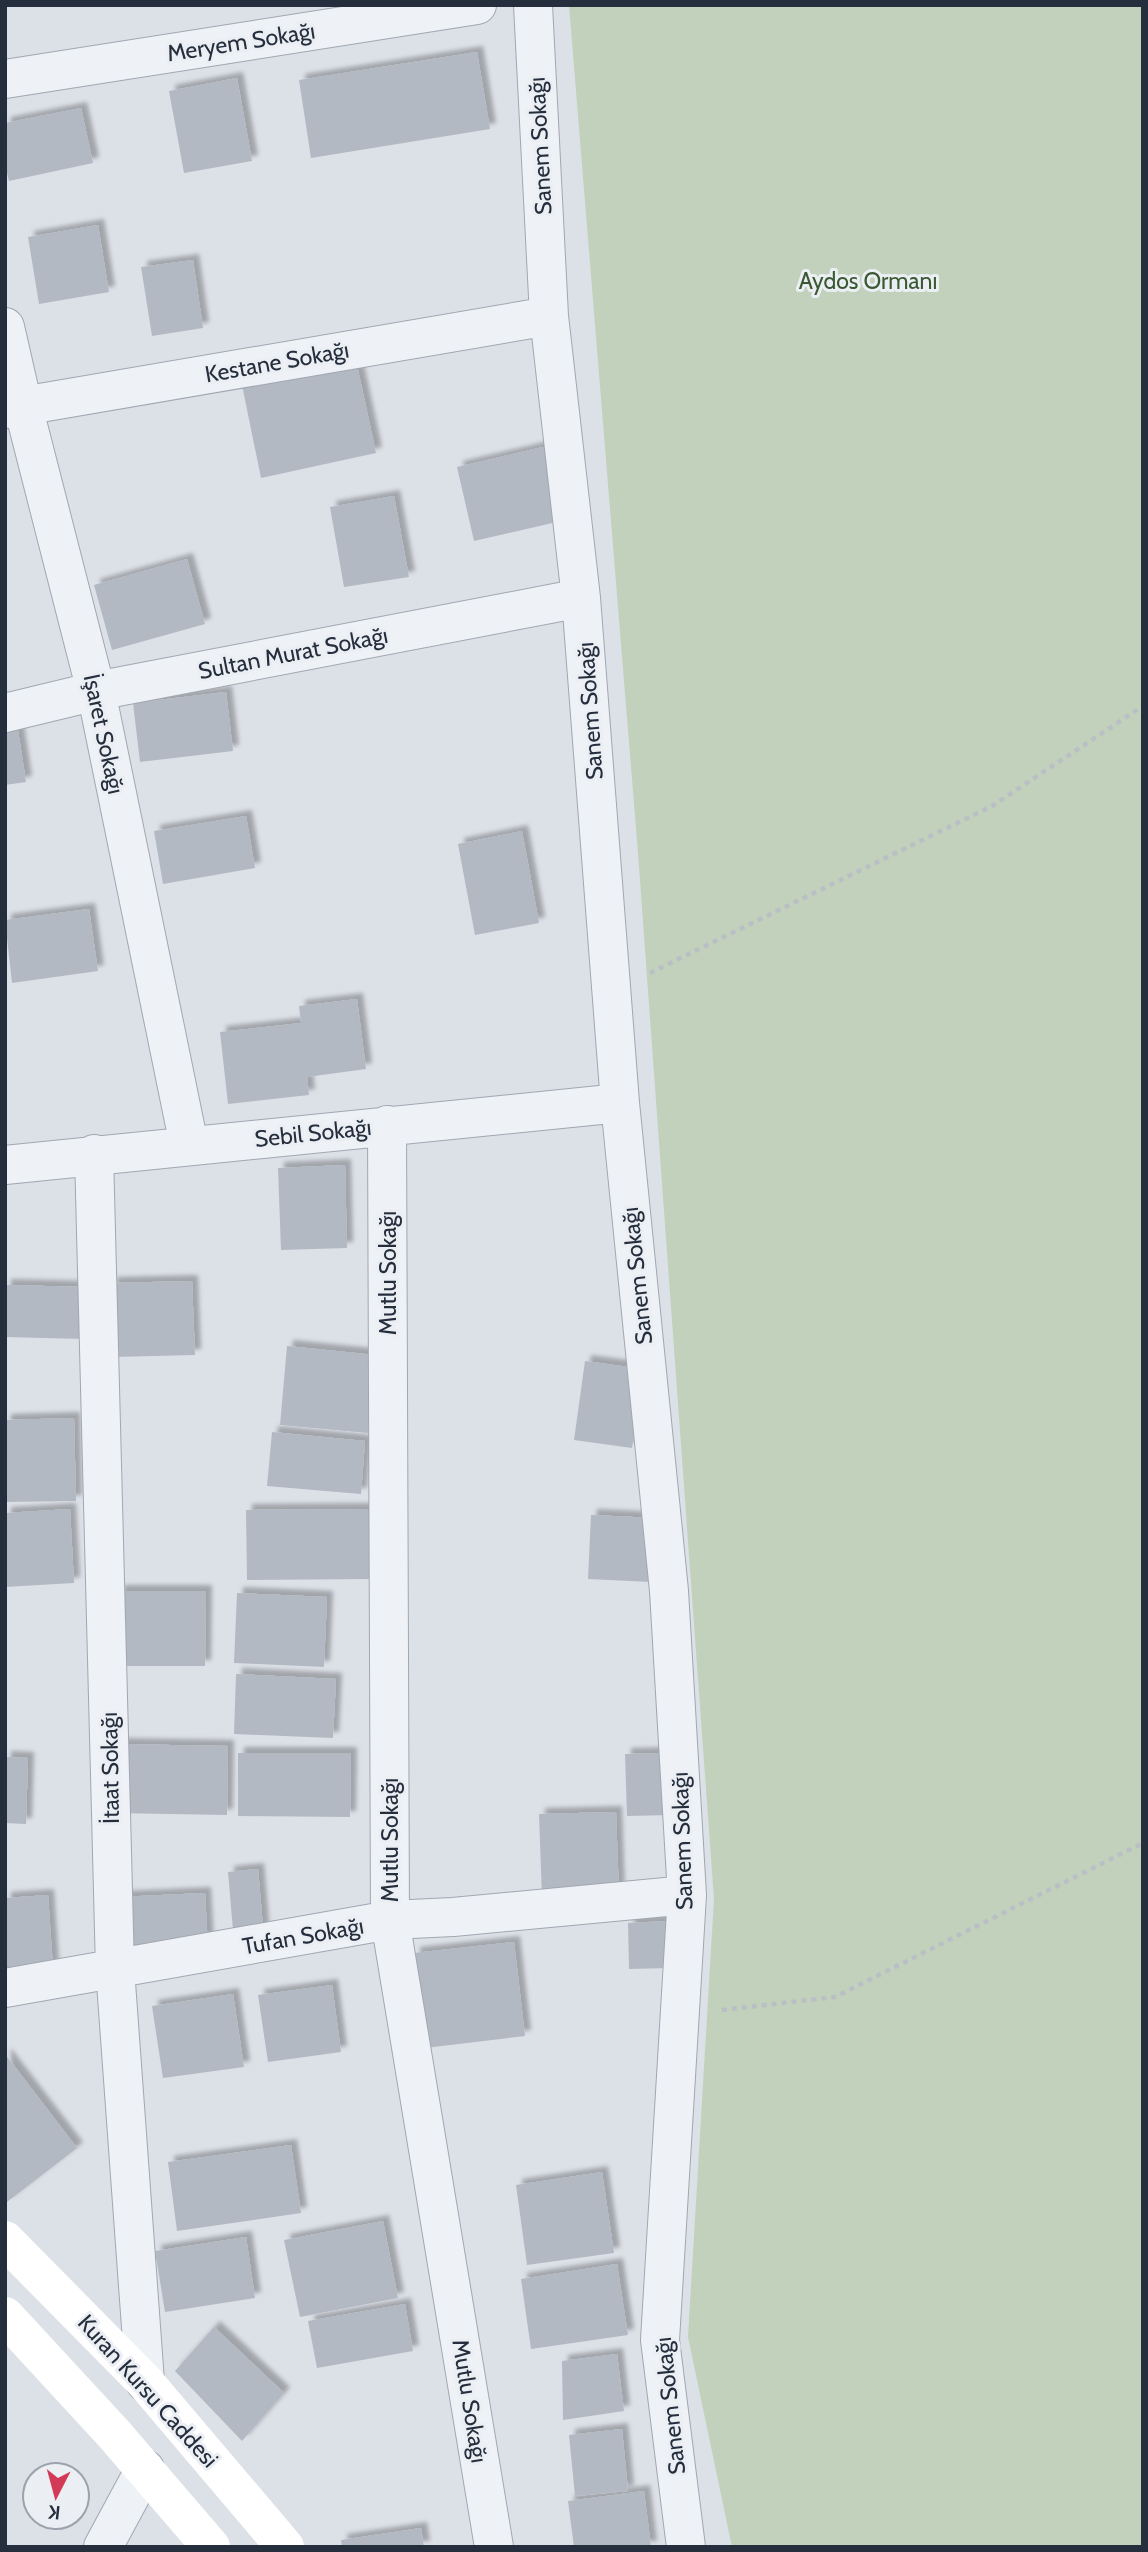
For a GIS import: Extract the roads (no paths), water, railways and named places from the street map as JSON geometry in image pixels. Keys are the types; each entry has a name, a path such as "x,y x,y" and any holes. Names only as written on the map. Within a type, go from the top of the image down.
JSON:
{"main road":[{"name":"Kuran Kursu Caddesi","path":"5,2240 145,2382 285,2547"},
{"path":"5,2316 145,2469 211,2547"}],"street":[{"name":"Meryem Sokağı","path":"5,79 477,5"},
{"name":"Sanem Sokağı","path":"533,5 549,316 581,598 620,1103 669,1591 687,1895 660,2340 686,2547"},
{"name":"Kestane Sokağı","path":"14,408 549,316"},
{"name":"İşaret Sokağı","path":"5,327 14,408 96,691 189,1145"},
{"name":"Sultan Murat Sokağı","path":"5,713 96,691 581,598"},
{"name":"Sebil Sokağı","path":"5,1165 620,1103"},
{"name":"Mutlu Sokağı","path":"387,1125 390,1920 494,2547"},
{"name":"İtaat Sokağı","path":"94,1154 114,1969 145,2382"},
{"name":"Tufan Sokağı","path":"5,1988 390,1920 453,1917 687,1895"},
{"path":"103,2547 145,2469"}],"park label":[{"name":"Aydos Ormanı","path":"868,281"}]}
